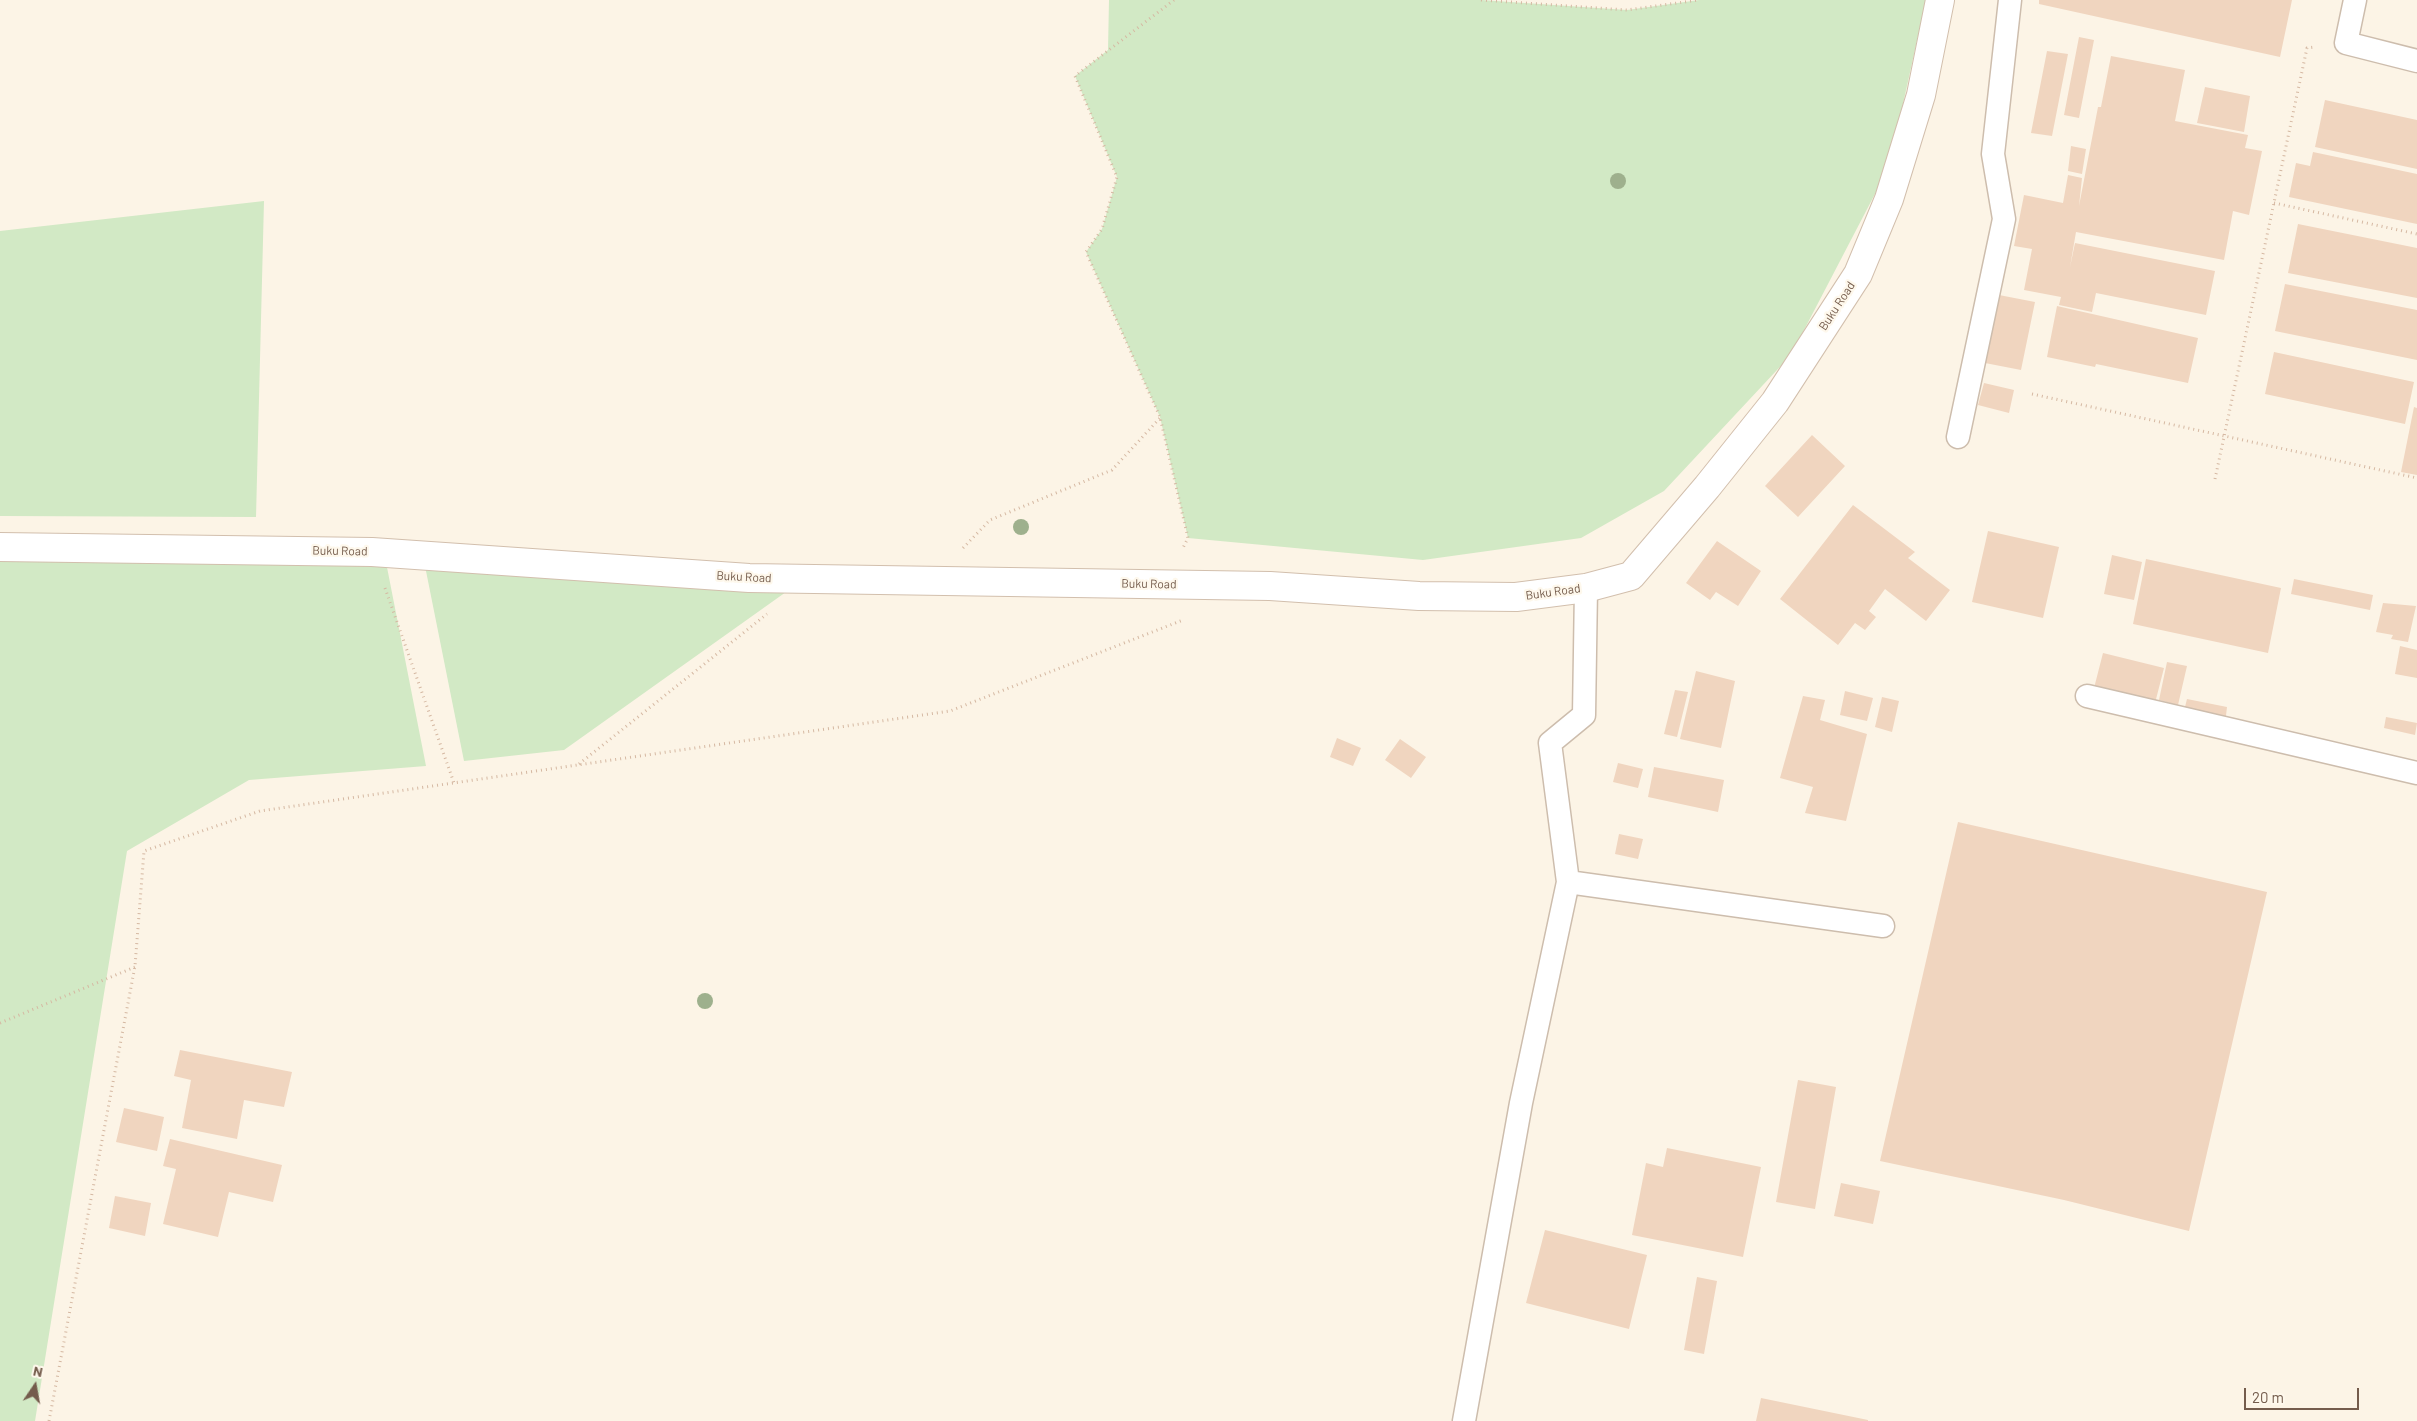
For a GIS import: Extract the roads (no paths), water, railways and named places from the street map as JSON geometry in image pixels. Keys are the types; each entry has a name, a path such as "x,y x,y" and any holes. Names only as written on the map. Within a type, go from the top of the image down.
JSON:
{"street":[{"name":"Buku Road","path":"0,547 372,552 749,578 1270,586 1419,596 1516,598 1586,588 1632,576 1775,402 1858,274 1889,199 1921,95 1940,0"}],"lane":[{"path":"1958,437 2004,219 1993,154 2010,0"},
{"path":"2355,0 2346,43 2417,61"},
{"path":"1464,1421 1521,1103 1568,882 1550,742 1584,715 1586,588"},
{"path":"2087,696 2417,773"},
{"path":"1568,882 1883,926"}]}
